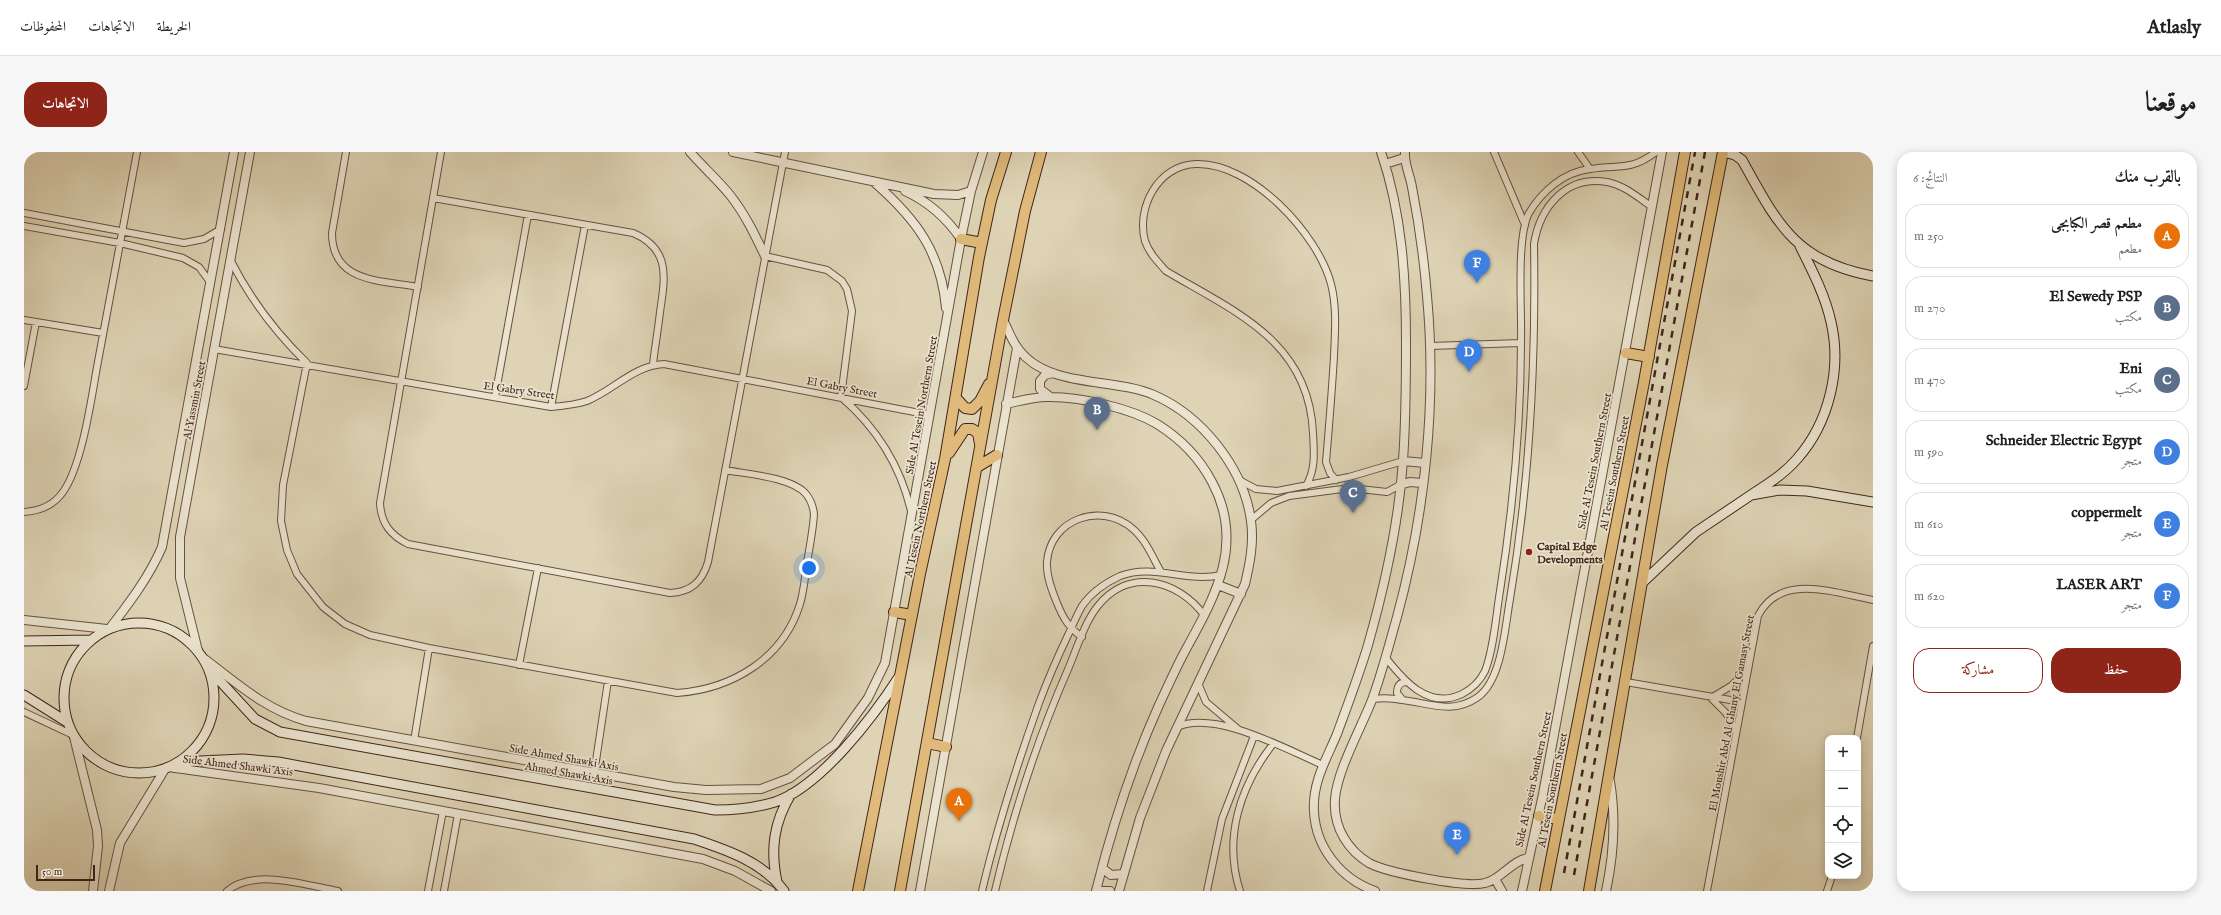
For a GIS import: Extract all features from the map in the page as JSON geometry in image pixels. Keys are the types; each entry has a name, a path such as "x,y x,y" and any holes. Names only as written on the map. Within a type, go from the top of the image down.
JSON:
{"main road":[{"name":"Al Tesein Northern Street","path":"858,891 899,677 945,459 982,243 991,200 1006,152"},
{"path":"900,891 993,376 1025,211 1041,152"},
{"name":"Al Tesein Southern Street","path":"1544,891 1649,357 1685,152"},
{"path":"1589,891 1642,583 1684,349 1723,152 1738,156 1742,160 1771,212 1800,246 1812,270 1826,303 1832,323 1834,343 1834,378 1827,404 1810,442 1797,459 1776,478 1696,532 1642,583"},
{"path":"961,239 982,243"},
{"path":"1800,246 1827,262 1857,273 1873,276"},
{"path":"1812,270 1817,263 1827,262"},
{"path":"1626,353 1649,357"},
{"path":"956,398 959,404 972,409 980,401 993,376"},
{"path":"945,459 965,429 972,429 978,433 981,448"},
{"path":"977,467 997,455"},
{"path":"1776,478 1775,486 1780,490"},
{"path":"1751,494 1780,490 1807,491 1873,502"},
{"path":"894,612 912,615"},
{"path":"137,622 165,627 183,637 200,654 208,669 214,704 210,721 199,742 192,751 178,762 166,768 136,773 107,766 88,754 74,736 67,722 64,704 64,686 69,668 75,658 91,640 109,628 137,622"},
{"path":"24,641 91,640"},
{"name":"Ahmed Shawki Axis","path":"208,669 255,719 267,727 298,737 715,810 756,807 776,801 791,794 826,767 848,744 899,677"},
{"path":"24,695 67,722"},
{"path":"927,743 946,747"},
{"path":"178,762 243,759 278,762 694,839 724,849 750,861 777,882 784,891"},
{"path":"777,882 774,867 774,836 780,814 791,794"},
{"path":"1539,816 1559,819"}],"street":[{"path":"24,512 34,512 50,505 63,493 71,478 85,429 137,152"},
{"name":"Al Yassmin Street","path":"109,628 153,568 162,547 234,152"},
{"name":"Al Yassmin Street","path":"200,654 182,591 179,564 180,537 250,152"},
{"path":"346,152 332,233 332,246 337,258 345,269 357,275 418,287"},
{"path":"441,152 380,503 381,513 387,528 399,540 408,544 670,593 687,590 699,582 705,573 785,152"},
{"path":"690,152 736,203 747,220 765,256"},
{"path":"733,152 945,195 971,191"},
{"name":"Side Al Tesein Northern Street","path":"885,663 961,239 971,191 983,152"},
{"path":"1375,891 1354,881 1341,871 1322,844 1316,829 1314,796 1323,765 1352,695 1368,646 1386,572 1403,461 1406,397 1404,288 1398,222 1381,152"},
{"path":"1494,152 1525,225"},
{"path":"1578,152 1590,169"},
{"path":"1386,658 1407,682 1425,695 1446,698 1460,695 1470,689 1485,672 1496,617 1515,481 1525,225 1535,204 1552,186 1563,178 1590,169 1624,168 1646,159 1656,152"},
{"name":"Side Al Tesein Southern Street","path":"1522,891 1528,858 1539,816 1626,353 1662,152"},
{"path":"1385,164 1405,155 1412,185 1427,296 1430,346 1430,396 1425,463 1413,546 1386,658 1372,699 1341,773 1335,799 1338,825 1350,848 1359,857 1382,869 1458,884 1480,884 1495,879 1516,862 1528,858"},
{"path":"1306,486 1313,473 1314,465 1313,421 1307,397 1289,360 1276,343 1260,328 1166,271 1154,258 1146,243 1142,225 1144,208 1150,194 1160,182 1177,168 1194,164 1212,164 1243,176 1290,216 1325,265 1334,300 1335,330 1326,462 1330,473 1336,480"},
{"path":"873,181 912,219 928,242 938,267 945,294 947,319"},
{"path":"1372,699 1403,700 1437,707 1459,706 1479,696 1493,679 1508,611 1526,482 1532,412 1535,298 1534,244 1537,227 1544,212 1566,190 1579,184 1593,181 1608,182 1622,187 1652,207"},
{"path":"895,186 915,196 933,208 950,222 961,239"},
{"path":"433,198 633,233 640,236 653,247 660,257 665,277 653,364"},
{"path":"24,213 184,243 204,239 221,229"},
{"path":"495,397 528,215"},
{"path":"551,407 585,225"},
{"path":"24,226 120,243 183,258 199,267 210,282"},
{"path":"765,256 827,270 842,281 847,289 852,311 841,397 869,424 888,450 898,470 912,514"},
{"path":"230,259 260,311 280,336 307,363 281,503 284,540 291,561 305,587 323,607 345,624 370,635 429,648 677,693 714,688 728,682 751,669 769,654 791,624 800,604 814,525 814,514 812,503 805,493 797,486 786,482 725,470"},
{"path":"1521,298 1535,298"},
{"path":"24,320 103,333"},
{"path":"1004,320 1017,348 1028,359 1053,373"},
{"path":"24,386 36,322"},
{"path":"1430,346 1521,343"},
{"path":"920,891 1017,348"},
{"name":"El Gabry Street","path":"214,349 307,363 551,407 569,406 587,401 641,368 653,364 674,365 930,415"},
{"path":"1049,396 1042,392 1040,381 1045,374 1053,373 1127,387 1154,395 1178,408 1200,426 1217,445 1238,480 1251,520 1251,561 1241,594 1177,727 1152,784 1119,891"},
{"path":"1006,404 1049,396 1081,400 1133,413 1152,421 1174,434 1193,452 1208,472 1222,507 1227,544 1221,575 1204,615 1159,706 1130,777 1102,868 1097,891 1110,891"},
{"path":"179,458 193,460"},
{"path":"1238,480 1252,487 1267,491 1306,486 1336,480 1403,461 1425,463"},
{"path":"1515,481 1526,482"},
{"path":"1251,520 1271,503 1289,496 1350,488 1387,492 1400,485 1410,482 1422,483"},
{"path":"1082,637 1071,630 1055,599 1047,568 1048,555 1052,542 1060,531 1070,522 1084,517 1099,515 1121,521 1142,539 1161,572"},
{"path":"519,665 538,568"},
{"path":"982,891 997,832 1019,759 1050,673 1082,606 1093,594 1106,584 1121,576 1137,572 1161,572 1192,578 1221,575"},
{"path":"995,891 1009,835 1030,763 1082,637 1097,607 1108,595 1122,587 1135,583 1152,582 1172,587 1182,592 1195,602 1204,615"},
{"path":"1218,585 1241,594"},
{"name":"El Moushir Abd Al Ghany El Gamasy Street","path":"1708,891 1747,671 1758,616 1764,605 1778,594 1801,588 1873,600"},
{"path":"24,620 109,628"},
{"path":"1857,735 1873,646"},
{"path":"414,741 429,648"},
{"name":"Side Ahmed Shawki Axis","path":"200,654 266,706 286,715 306,721 594,774 706,790 761,789 790,778 835,744 868,698 885,663"},
{"path":"1711,698 1731,686 1747,671"},
{"path":"594,774 608,681"},
{"path":"1403,700 1398,696 1397,690 1402,683 1407,682"},
{"path":"1626,682 1711,698 1742,702"},
{"path":"1198,683 1206,702 1238,729"},
{"path":"1711,698 1726,713 1736,731"},
{"path":"24,712 74,736 97,830 98,846 92,891"},
{"path":"1177,727 1190,723 1203,722 1238,729 1323,765"},
{"path":"1207,891 1222,819 1254,736"},
{"path":"1240,891 1233,860 1234,824 1247,785 1272,744"},
{"path":"109,891 120,843 166,768"},
{"name":"Side Ahmed Shawki Axis","path":"166,768 284,782 703,859 735,871 771,891"},
{"path":"1606,891 1614,840 1613,808 1609,776"},
{"path":"428,891 443,811"},
{"path":"444,891 458,814"},
{"path":"1102,868 1111,875 1123,874"},
{"path":"227,891 246,881 265,879 336,891"},
{"path":"1495,879 1502,891"},
{"path":"1828,891 1831,879"}],"railway":[{"path":"1564,873 1695,152"},
{"path":"1574,875 1705,152"}],"place":[{"name":"LASER ART","path":"1477,283"},
{"name":"Schneider Electric Egypt","path":"1469,372"},
{"name":"El Sewedy PSP","path":"1097,430"},
{"name":"Eni","path":"1353,513"},
{"name":"Capital Edge Developments","path":"1529,552"},
{"name":"مطعم قصر الكبابجى","path":"959,821"},
{"name":"coppermelt","path":"1457,855"}]}
